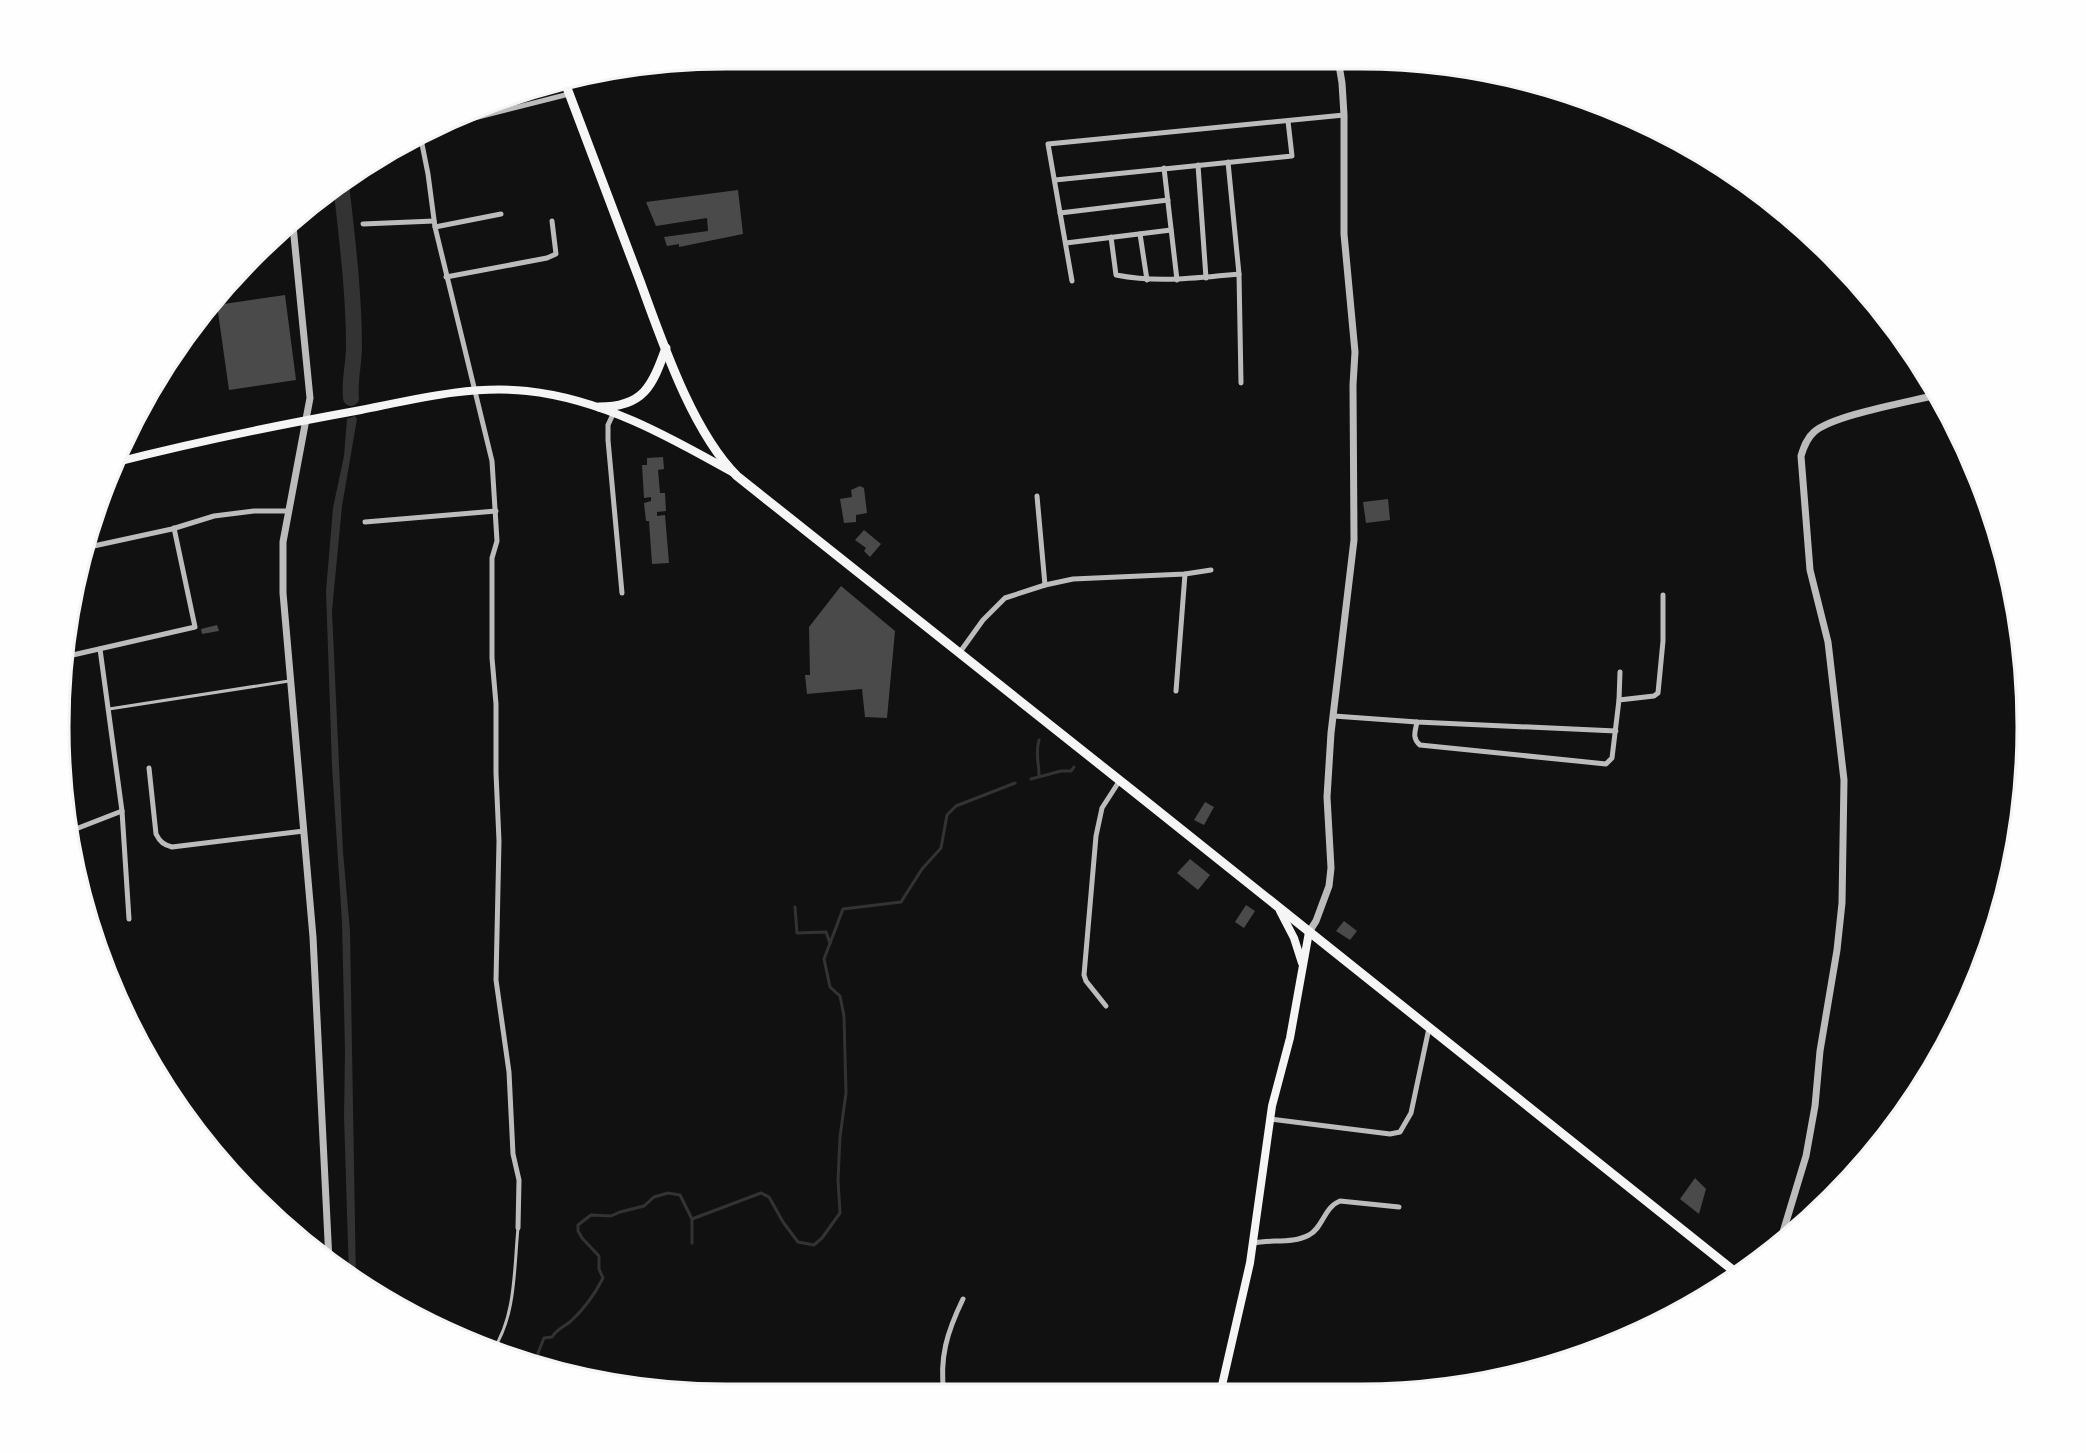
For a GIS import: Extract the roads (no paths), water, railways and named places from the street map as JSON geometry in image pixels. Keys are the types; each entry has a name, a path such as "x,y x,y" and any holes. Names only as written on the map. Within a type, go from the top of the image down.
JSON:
{"main road":[{"path":"567,89 681,385 709,440 737,476"},
{"path":"599,406 614,406 643,393 655,377 666,348"},
{"path":"126,460 305,420 474,390 528,391 599,406 679,441 737,476 1731,1269"},
{"path":"1277,908 1294,938 1303,970"},
{"path":"1222,1384 1250,1263 1270,1119 1303,970 1308,932"}],"street":[{"path":"1308,932 1316,921 1329,886 1331,868 1327,797 1354,540 1353,385 1355,352 1344,234 1344,115 1340,69"},
{"path":"485,115 569,94"},
{"path":"1072,281 1048,144 1344,115"},
{"path":"1054,180 1292,156 1288,121"},
{"path":"422,144 434,224 492,461 497,541 492,558 492,657 496,704 496,773 500,841 496,980 509,1072 513,1154 519,1180 518,1228"},
{"path":"1228,162 1239,274 1241,383"},
{"path":"1198,165 1206,278"},
{"path":"1164,168 1177,280"},
{"path":"1060,213 1168,200"},
{"path":"363,224 434,224 501,214"},
{"path":"446,277 547,258 556,254 552,221"},
{"path":"1066,243 1171,230"},
{"path":"293,232 310,398 287,511 282,570 286,641 313,937 328,1250"},
{"path":"1140,234 1147,280"},
{"path":"1111,237 1116,275 1147,280 1177,280 1239,274"},
{"path":"1784,1228 1806,1156 1842,903 1844,780 1828,642 1810,570 1801,456 1804,443 1816,430 1843,418 1928,397"},
{"path":"614,412 608,425 608,440 622,593"},
{"path":"1037,496 1045,585"},
{"path":"94,546 174,528 214,516 254,511 287,511"},
{"path":"365,522 496,511"},
{"path":"73,655 195,627 174,528"},
{"path":"960,652 983,620 1005,598 1073,579 1185,574 1211,570"},
{"path":"1176,691 1185,574"},
{"path":"1619,700 1654,696 1658,693 1663,641 1663,596"},
{"path":"100,649 122,811 129,919"},
{"path":"1417,722 1414,736 1415,741 1420,745 1606,764 1612,758 1620,672"},
{"path":"1334,716 1616,731"},
{"path":"149,768 156,834 166,846 304,831"},
{"path":"1106,1006 1086,981 1084,975 1096,836 1102,808 1120,780"},
{"path":"78,828 122,811"},
{"path":"1270,1119 1389,1134 1400,1132 1411,1113 1429,1028"},
{"path":"1253,1243 1299,1239 1308,1236 1315,1231 1333,1204 1340,1201 1399,1207"},
{"path":"943,1384 943,1352 952,1322 963,1299"}],"lane":[{"path":"108,709 291,681"},
{"path":"497,1342 507,1314 512,1289 518,1228"}],"waterway":[{"path":"342,194 353,306 354,347 351,398"},
{"path":"1039,740 1037,754 1039,776"},
{"path":"1031,779 1061,771 1071,771 1074,767"},
{"path":"538,1356 544,1338 552,1337 576,1316 589,1301 603,1278 599,1269 599,1256 578,1231 578,1225 591,1215 611,1216 644,1206 654,1197 668,1193 680,1195 692,1219 761,1193 769,1197 798,1242 814,1245 822,1238 840,1213 838,1180 840,1137 846,1093 844,1016 840,996 830,987 824,959 843,909 901,902 922,869 941,848 947,815 956,806 1015,783"},
{"path":"795,907 797,933 826,932 830,943"},
{"path":"692,1219 692,1243"}]}
